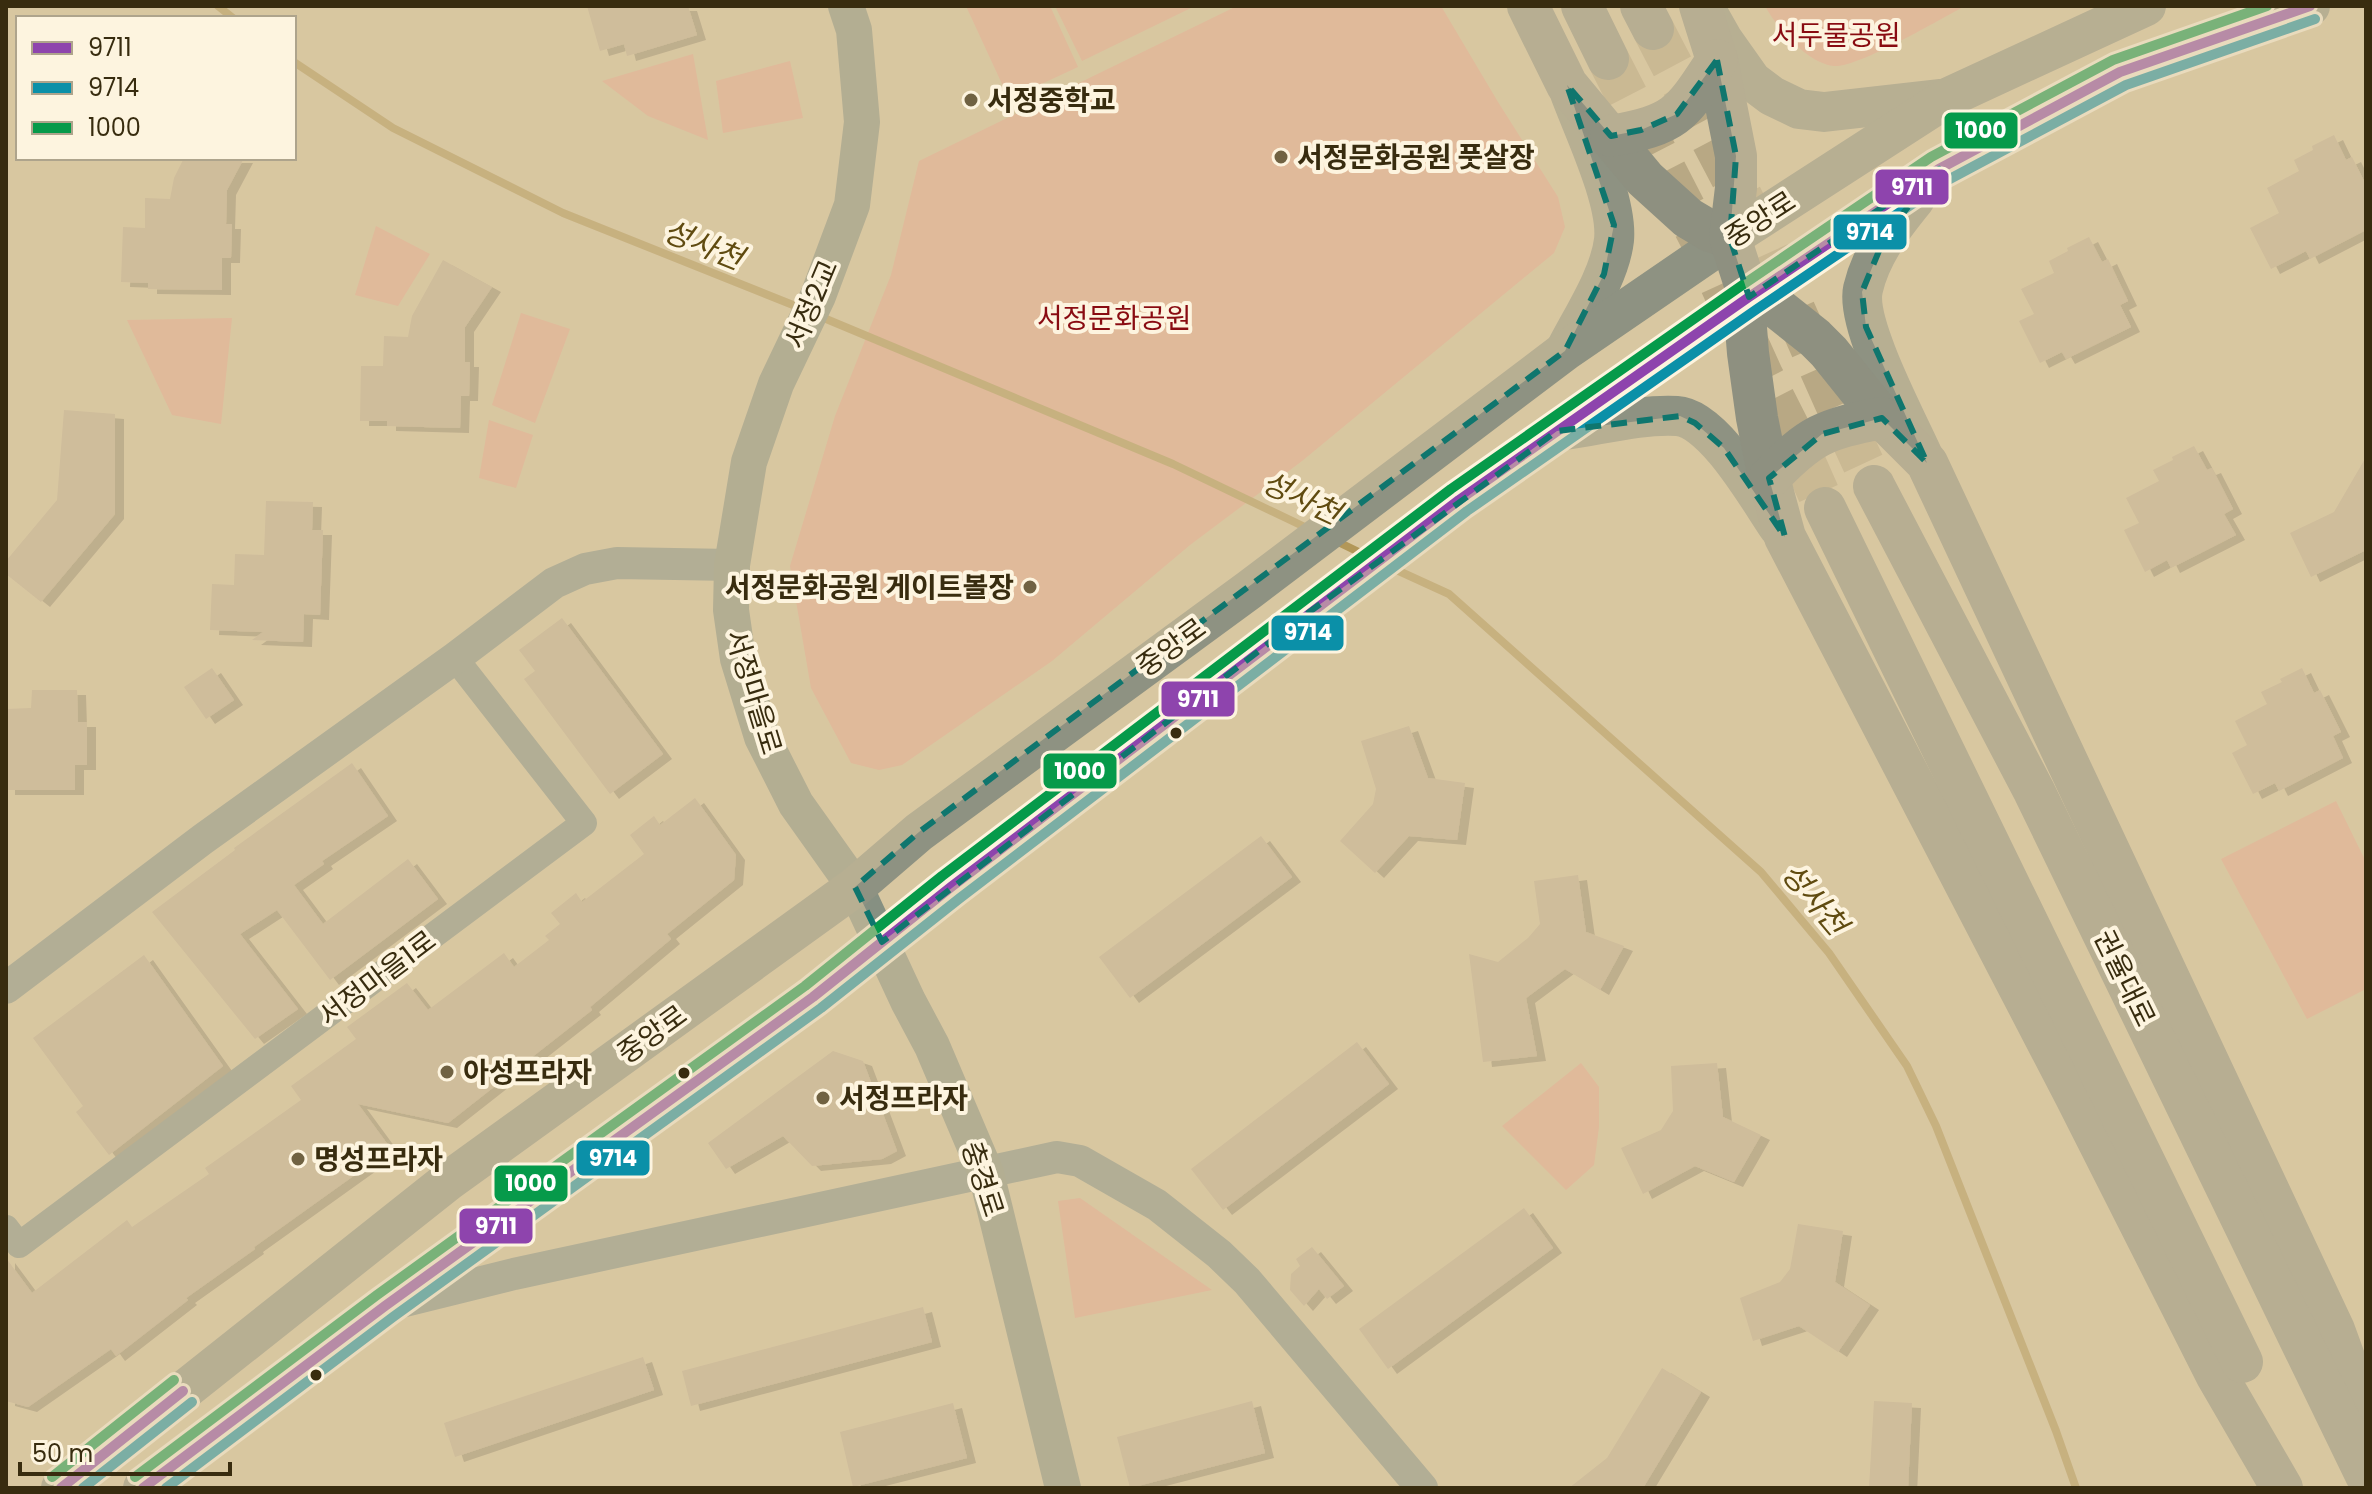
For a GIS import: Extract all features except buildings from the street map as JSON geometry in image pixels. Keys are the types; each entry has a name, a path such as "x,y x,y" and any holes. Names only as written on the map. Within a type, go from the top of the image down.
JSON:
{"highway":[{"path":"1528,6 1567,85 1645,179 1688,218 1730,238"},
{"path":"1582,6 1608,59"},
{"path":"1702,6 1717,60 1736,156 1730,238 1749,297 1746,328 1757,418 1785,537 2217,1376 2282,1488"},
{"path":"1611,136 1661,124 1677,114 1690,101 1717,60"},
{"path":"1749,297 1776,307 1815,338 1882,418 1927,463 2327,1316 2366,1418"},
{"path":"1769,478 1804,444 1822,434 1840,426 1882,418"},
{"name":"권율대로","path":"1874,486 2034,791 2366,1475"},
{"path":"1825,508 2302,1488"}],"main road":[{"name":"서정2교","path":"776,384 818,296 852,205 862,122 854,30 846,6"},
{"path":"1702,6 1752,81 1772,96 1799,109 1824,112 1947,98"},
{"name":"중앙로","path":"61,1488 448,1181 855,887 919,832 1249,590 1565,351 1730,238 1947,98 2146,6"},
{"name":"중앙로","path":"143,1488 385,1306 813,997 1304,616 1459,500 1749,297 1939,169 2120,72 2310,6"},
{"path":"1565,351 1604,274 1614,242 1614,225 1603,181 1567,85"},
{"path":"1927,463 1866,327 1862,292 1886,234 1939,169"},
{"name":"서정마을로","path":"776,384 749,462 732,565 731,610 738,659 762,737 796,804 855,887"},
{"path":"1557,431 1680,416 1708,432 1724,448 1785,537"},
{"name":"충경로","path":"855,887 932,1046 986,1173 1063,1488"}],"street":[{"path":"6,988 203,839 554,583 585,569 617,563 732,565"},
{"name":"서정마을1로","path":"6,1228 19,1245 584,823 455,658"},
{"path":"385,1306 514,1274 1057,1157 1069,1159 1080,1161 1157,1205 1219,1254 1247,1281 1422,1488"}],"highlighted area":[{"path":"1717,60 1736,156 1730,238 1749,297 1939,169 1886,234 1862,292 1866,327 1927,463 1882,418 1822,434 1769,478 1785,537 1724,448 1695,423 1680,416 1557,431 1304,616 882,942 855,887 919,832 1565,351 1604,274 1614,225 1567,85 1611,136 1641,130 1677,114"}],"green space":[{"path":"966,6 1050,6 1078,67 1009,99"},
{"path":"1055,6 1195,6 1082,61"},
{"name":"서정문화공원","path":"1237,6 1441,6 1558,197 1565,227 1554,253 1302,461 1190,545 1052,661 902,765 879,770 851,763 811,688 790,566 835,416 891,275 919,161"},
{"name":"서두물공원","path":"1765,6 1965,6 1879,51 1845,65 1834,66 1803,51 1785,34"},
{"path":"693,54 708,140 648,116 602,81"},
{"path":"790,61 803,118 723,133 716,81"},
{"path":"376,226 430,254 398,306 355,295"},
{"path":"521,313 570,329 535,423 492,405"},
{"path":"232,318 221,424 172,415 127,320"},
{"path":"489,420 533,435 516,488 479,478"},
{"path":"2336,801 2366,862 2366,989 2307,1019 2221,859"},
{"path":"1581,1063 1599,1087 1599,1127 1594,1165 1566,1190 1502,1126"},
{"path":"1080,1198 1212,1290 1075,1318 1058,1201"}],"waterway":[{"name":"성사천","path":"218,6 230,16"},
{"name":"성사천","path":"296,63 393,128 563,213 803,309"},
{"name":"성사천","path":"819,316 1173,464 1309,529"},
{"name":"성사천","path":"1336,541 1367,556"},
{"name":"성사천","path":"1390,567 1449,594 1761,872 1829,953 1907,1066 1936,1126 2076,1488"}],"tunnel":[{"path":"1653,29 1754,223 1874,486"},
{"path":"1608,59 1700,238 1825,508"}],"transit line":[{"name":"1000","path":"135,1477 377,1295 805,986 942,876 1451,489 1741,286 1931,157 2113,60 2267,6"},
{"name":"9711","path":"143,1488 385,1306 813,997 951,887 1459,500 1749,297 1939,169 2120,72 2310,6"},
{"name":"9714","path":"166,1488 393,1317 821,1008 960,898 1467,511 1757,309 1946,181 2126,85 2315,19"},
{"name":"1000","path":"52,1477 174,1380"},
{"name":"9711","path":"61,1488 183,1391"},
{"name":"9714","path":"83,1488 192,1402"}],"place":[{"name":"서정중학교","path":"971,100"},
{"name":"서정문화공원 풋살장","path":"1281,157"},
{"name":"서정문화공원 게이트볼장","path":"1030,587"},
{"name":"아성프라자","path":"447,1072"},
{"name":"서정프라자","path":"823,1098"},
{"name":"명성프라자","path":"298,1159"}]}
